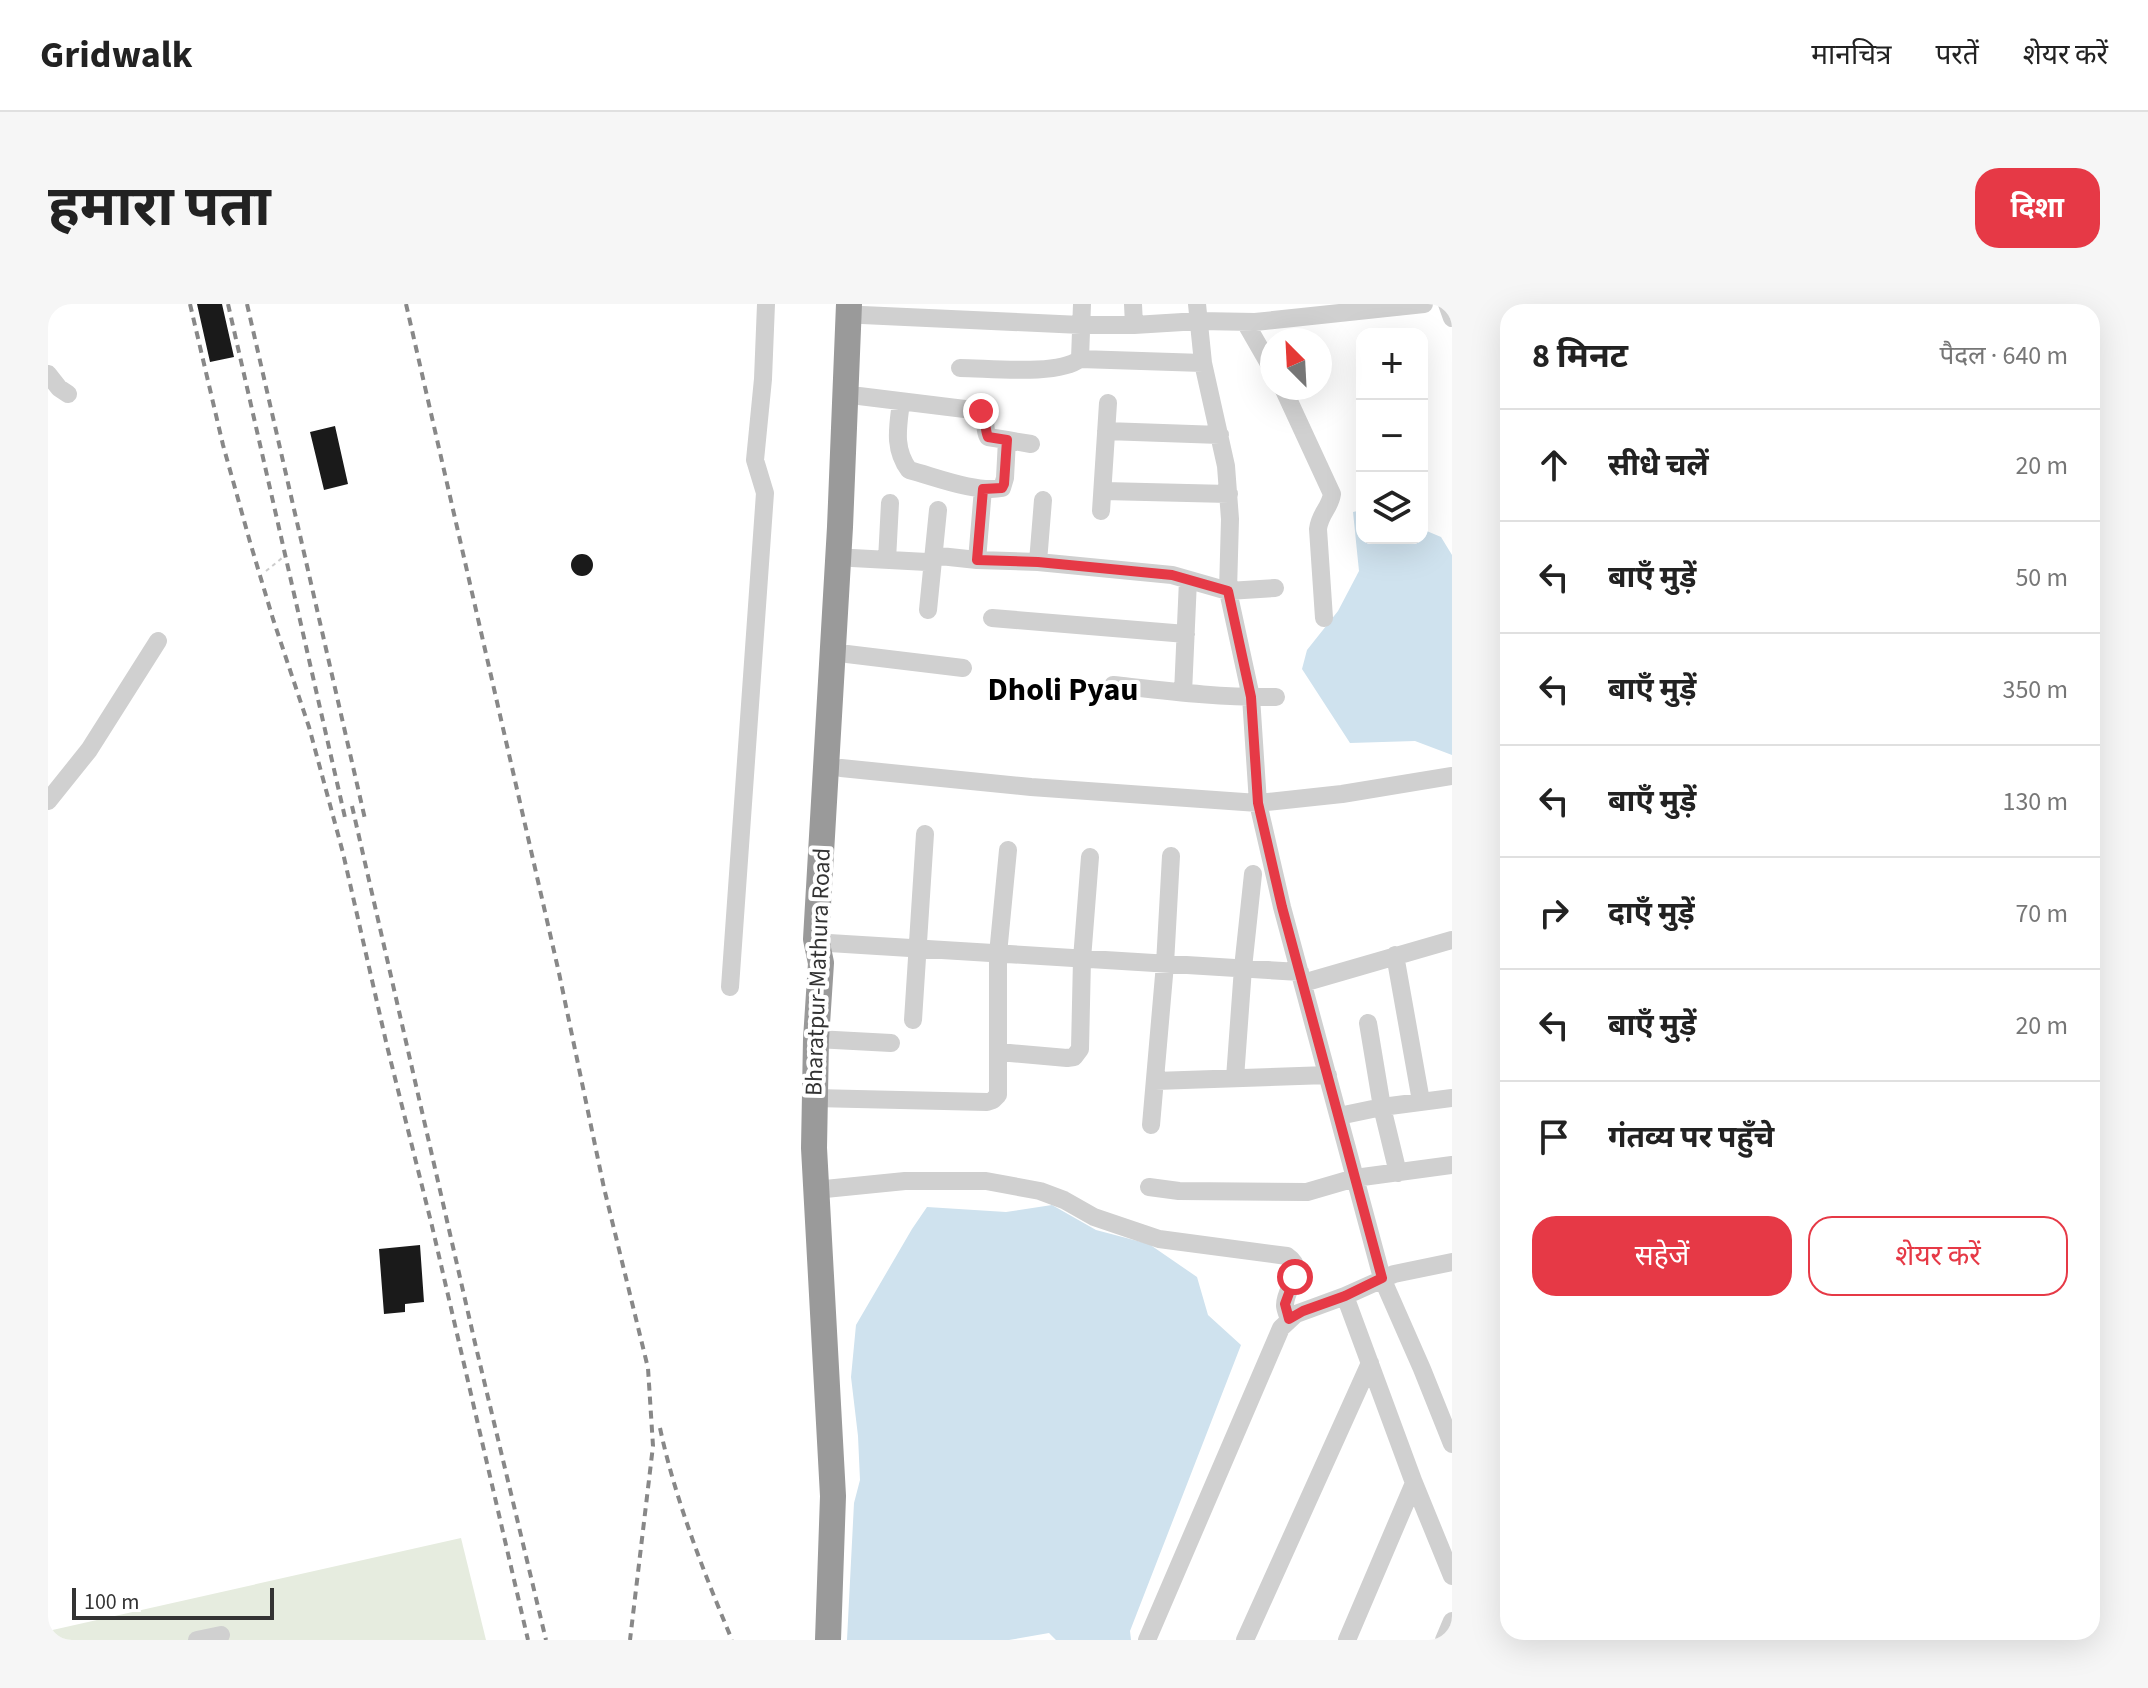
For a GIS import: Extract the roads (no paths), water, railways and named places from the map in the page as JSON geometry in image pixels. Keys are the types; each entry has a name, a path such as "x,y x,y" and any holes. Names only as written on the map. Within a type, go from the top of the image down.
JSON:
{"highway":[{"name":"Bharatpur-Mathura Road","path":"828,1640 833,1496 815,1190 814,1098 816,1039 841,768 852,558 850,432 859,396 858,308"},
{"name":"Bharatpur-Mathura Road","path":"825,953 816,939 858,308"}],"street":[{"path":"730,987 765,493 755,460 766,304"},
{"path":"1080,359 1082,304"},
{"path":"1133,304 1134,325"},
{"path":"858,308 1081,325 1134,325 1198,312 1245,322 1424,304"},
{"path":"1447,304 1452,318"},
{"path":"1198,312 1203,363 1220,435 1229,494 1228,591 1251,697 1258,803 1301,978 1382,1278 1452,1444"},
{"path":"1245,322 1260,348"},
{"path":"960,368 1059,369 1080,359 1203,363"},
{"path":"48,374 68,394"},
{"path":"859,396 981,411 988,437 1031,444"},
{"path":"1289,400 1332,494 1319,519 1318,529 1324,618"},
{"path":"901,402 897,443 902,461 909,470 983,489 1002,488 1007,440"},
{"path":"1101,511 1108,403"},
{"path":"1106,431 1220,435"},
{"path":"977,560 983,489"},
{"path":"1104,491 1229,494"},
{"path":"1038,562 1043,500"},
{"path":"887,560 890,503"},
{"path":"928,610 938,510"},
{"path":"852,558 927,562 940,556 1038,562 1172,575 1228,591 1275,588"},
{"path":"1183,693 1188,580"},
{"path":"992,618 1186,634"},
{"path":"48,801 89,750 158,641"},
{"path":"847,654 963,668"},
{"path":"1113,685 1183,693 1276,697"},
{"path":"841,768 1031,787 1258,803 1342,794 1452,776"},
{"path":"913,1020 925,834"},
{"path":"814,1098 987,1102 998,1095 998,954 1008,850"},
{"path":"1151,1125 1171,856"},
{"path":"999,1052 1067,1058 1074,1057 1080,1049 1082,959 1090,857"},
{"path":"1235,1078 1253,874"},
{"path":"825,953 919,949 1243,968 1301,978 1452,940"},
{"path":"1395,955 1421,1101"},
{"path":"1368,1023 1382,1107 1398,1173"},
{"path":"816,1039 891,1043"},
{"path":"1155,1081 1328,1075"},
{"path":"1339,1116 1452,1098"},
{"path":"1149,1187 1179,1191 1307,1192 1355,1178 1452,1165"},
{"path":"815,1190 905,1181 986,1181 1040,1191 1094,1217 1159,1239 1287,1256 1293,1260 1296,1270 1285,1304 1289,1319"},
{"path":"1147,1640 1281,1328 1303,1311 1382,1278 1452,1262"},
{"path":"1345,1296 1452,1576"},
{"path":"1245,1640 1370,1363"},
{"path":"1347,1640 1414,1483"},
{"path":"1444,1640 1452,1621"},
{"path":"197,1640 221,1635"}],"water":[{"path":"1356,511 1356,542 1353,512"},
{"path":"1428,532 1441,537 1452,555 1452,755 1415,741 1350,743 1302,669 1307,650 1338,611 1359,571 1356,544 1428,544"},
{"path":"1052,1205 1096,1230 1149,1244 1197,1277 1208,1315 1241,1345 1130,1631 1131,1640 1056,1640 1049,1633 1009,1640 847,1640 854,1503 860,1480 851,1377 856,1325 927,1207 1006,1212"}],"railway":[{"path":"190,304 223,445 250,542 309,727 343,853 528,1640"},
{"path":"228,304 346,822"},
{"path":"247,304 365,819"},
{"path":"406,304 559,973 604,1188 648,1368 653,1446 630,1640"},
{"path":"352,806 546,1640"},
{"path":"660,1428 682,1509 732,1640"}],"district":[{"name":"Dholi Pyau","path":"1063,690"}]}
